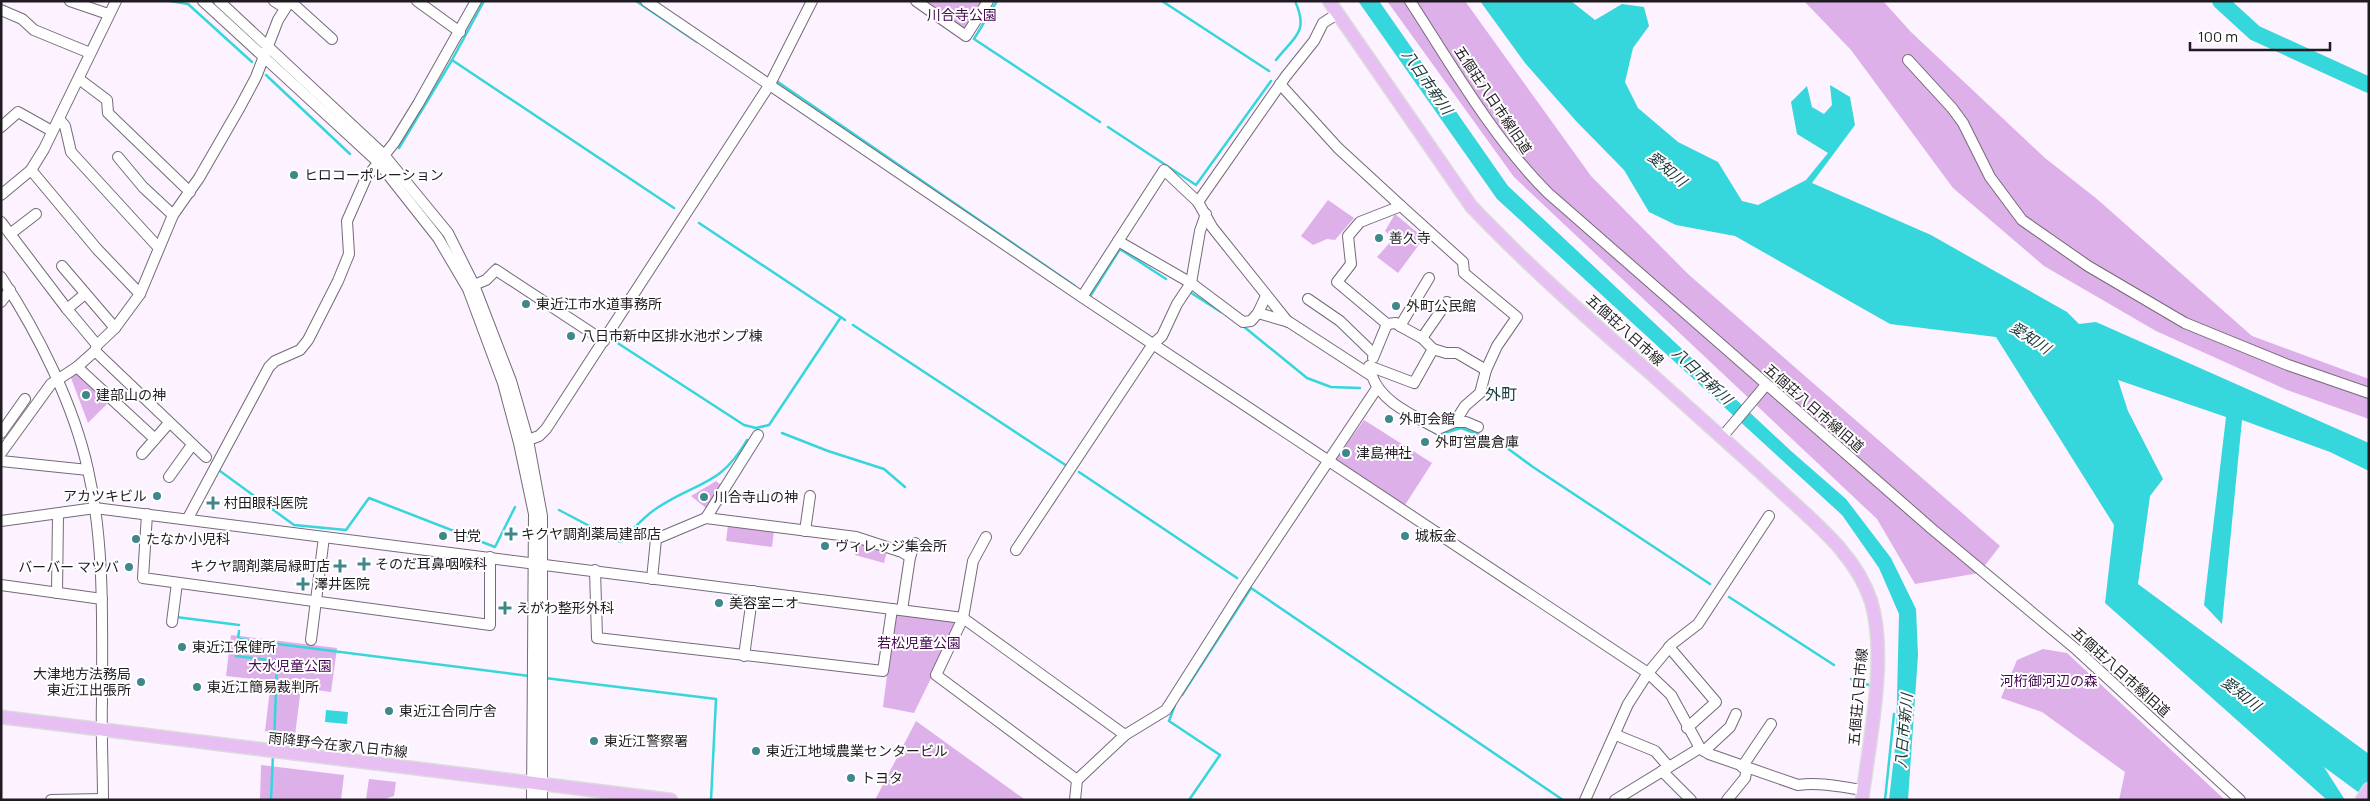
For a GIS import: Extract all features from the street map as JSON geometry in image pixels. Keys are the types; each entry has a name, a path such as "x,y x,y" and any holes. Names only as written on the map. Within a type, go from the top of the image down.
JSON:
{"main road":[{"name":"五個荘八日市線","path":"1329,1 1471,206 1499,236 1648,372 1726,433 1834,541 1856,570 1870,601 1876,624 1878,653 1862,795"},
{"name":"雨降野今在家八日市線","path":"1,717 261,751 538,782 671,800"},
{"path":"2362,800 2369,789"}],"street":[{"path":"70,1 108,14"},
{"path":"1,195 31,170 44,149 52,131 60,120 108,14 116,1"},
{"path":"204,1 264,58 381,158 438,238 468,290 503,383 519,443 534,514 539,564"},
{"path":"219,1 381,158 448,233 474,285 510,381 528,440 542,516 539,564 538,782 542,800"},
{"path":"274,1 289,4 332,39"},
{"path":"417,1 460,32"},
{"path":"188,518 269,367 275,361 300,350 308,340 338,281 349,254 347,221 349,211 370,170 381,158 418,104 476,1"},
{"path":"646,1 1082,297 1648,673 1671,695 1687,728 1702,749 1744,768 1798,785 1810,783 1843,786 1862,795"},
{"path":"528,440 539,436 546,429 604,341 770,84 812,1"},
{"path":"916,1 966,36 988,1"},
{"name":"五個荘八日市線旧道","path":"1410,1 1498,135 1522,166 1548,193 1763,389 2077,650 2240,800"},
{"path":"1,453 51,384 77,367 96,348 115,328 140,294 158,246 173,214 190,192 240,106 264,58 278,20 289,4"},
{"path":"1,10 22,19 34,30 90,53"},
{"path":"1198,202 1280,84 1314,41 1323,23 1337,14"},
{"path":"1908,60 1952,108 1963,124 1990,177 2022,220 2088,266 2186,323 2288,365 2369,393"},
{"path":"79,79 107,100 108,113 190,192"},
{"path":"1280,84 1338,148 1462,262 1464,273 1517,317 1497,346 1486,370 1480,393 1465,406 1455,422"},
{"path":"1,127 18,112 52,131"},
{"path":"60,120 65,126 72,152 158,246"},
{"path":"118,158 143,187 173,214"},
{"path":"31,170 97,249 140,294"},
{"path":"1082,297 1164,170 1198,202 1212,227 1289,322"},
{"path":"1401,206 1360,222 1348,236 1351,264 1337,282 1387,324 1396,323 1422,338 1433,349 1446,353 1457,353 1486,370"},
{"path":"10,234 36,214"},
{"path":"1016,550 1153,344 1162,336 1177,304 1192,283 1200,231 1206,214"},
{"path":"1,222 96,348 169,423 206,457"},
{"path":"1118,241 1192,283 1243,322 1251,322 1258,313 1266,296"},
{"path":"62,266 115,328"},
{"path":"474,285 486,280 496,270 604,341"},
{"path":"1,277 10,290 57,380 78,431 95,508 102,599 103,799 51,800"},
{"path":"1400,326 1429,278"},
{"path":"1,302 10,290"},
{"path":"67,309 85,294"},
{"path":"1308,299 1340,321 1374,354"},
{"path":"1422,338 1447,302"},
{"path":"1258,313 1289,322 1371,371 1414,383 1433,349"},
{"path":"1387,324 1374,354 1371,371 1377,388 1395,404 1438,428 1455,422 1466,422 1478,427"},
{"path":"77,367 155,439"},
{"path":"1075,800 1077,780 1125,735 1166,710 1328,459 1377,388"},
{"path":"1726,433 1763,389"},
{"path":"10,442 1,433 25,399"},
{"path":"142,454 169,423"},
{"path":"706,518 758,435"},
{"path":"169,477 192,445"},
{"path":"1,462 88,470"},
{"path":"805,531 810,496"},
{"path":"1,521 95,508 188,518 963,618 1125,735"},
{"path":"57,592 58,514"},
{"path":"147,514 144,578 490,625 490,557"},
{"path":"1585,800 1616,735 1628,704 1648,673 1669,647 1698,624 1769,516"},
{"path":"652,579 656,539 706,518 856,537 902,552 910,557"},
{"path":"311,640 324,536"},
{"path":"986,537 973,561 963,618 936,675 1077,780"},
{"path":"595,570 597,638 884,671 897,610 915,543"},
{"path":"172,622 177,583"},
{"path":"1,585 102,599"},
{"path":"744,656 753,591"},
{"path":"1669,647 1716,702 1687,728"},
{"path":"1615,800 1702,749 1730,727 1736,714"},
{"path":"1727,800 1745,778 1744,768 1771,724"},
{"path":"1616,735 1655,751 1666,769 1690,800"},
{"path":"532,800 538,782"}],"green space":[{"name":"川合寺公園","path":"916,1 988,1 966,36"},
{"path":"1387,1 1465,1 1591,176 1688,274 2000,546 1979,573 1915,584 1877,519 1514,177"},
{"path":"1804,1 1883,1 1911,32 2045,158 2097,199 2252,336 2369,379 2369,419 2287,390 2156,331 2044,266 1953,188 1851,50"},
{"path":"1328,200 1354,218 1335,240 1327,239 1313,245 1301,236"},
{"path":"1395,214 1424,238 1398,273 1377,257 1393,239 1385,231"},
{"path":"77,372 107,404 88,423 71,378"},
{"path":"1364,420 1432,463 1405,505 1336,459"},
{"path":"716,481 721,485 707,509 691,496"},
{"path":"728,525 774,531 772,547 726,541"},
{"path":"858,543 887,551 884,563 855,555"},
{"name":"若松児童公園","path":"895,612 959,621 914,713 883,707"},
{"name":"大水児童公園","path":"231,635 337,648 331,692 301,688 295,735 265,731 271,681 226,676"},
{"name":"河桁御河辺の森","path":"2043,649 2067,653 2225,800 2119,800 2125,772 2042,712 2001,698 2017,660"},
{"path":"916,721 1024,799 1024,800 875,800"},
{"path":"261,765 344,775 341,800 260,800"},
{"path":"369,779 396,782 394,796 382,800 366,799"}],"water":[{"name":"八日市新川","path":"1358,1 1379,1 1508,186 1791,451 1846,499 1891,558 1916,609 1918,655 1908,800 1889,800 1896,739 1899,614 1879,568 1842,515 1497,199"},
{"name":"愛知川","path":"1480,1 1571,1 1595,20 1622,4 1644,7 1649,26 1633,48 1625,82 1638,108 1678,142 1718,162 1742,201 1758,205 1806,180 1828,153 1797,134 1791,102 1807,86 1812,107 1824,114 1832,105 1830,85 1850,97 1855,125 1812,183 1931,235 2067,312 2079,324 2096,322 2369,443 2369,471 2330,452 2242,420 2222,624 2204,605 2226,417 2118,380 2128,411 2163,479 2150,496 2138,584 2369,754 2369,800 2324,767 2345,800 2327,800 2105,603 2114,525 1996,337 1890,324 1735,236 1676,225 1649,212 1624,170 1576,121 1525,63"},
{"path":"326,710 348,712 347,724 325,722"}],"waterway":[{"path":"170,1 188,4 252,62"},
{"path":"399,148 452,60 484,1"},
{"path":"636,1 697,42"},
{"path":"997,1 974,39 1100,122"},
{"path":"1162,1 1269,71"},
{"path":"1276,60 1294,39 1300,27 1301,20 1295,1"},
{"path":"2220,1 2255,33 2369,85"},
{"path":"452,60 674,208"},
{"path":"266,75 350,154"},
{"path":"1108,127 1196,185 1271,81"},
{"path":"778,82 1075,286"},
{"path":"699,223 845,320"},
{"path":"1091,295 1120,249 1166,279"},
{"path":"495,264 500,267"},
{"path":"1188,291 1221,312"},
{"path":"616,342 744,425 756,428 769,425 841,317"},
{"path":"853,325 1067,466"},
{"path":"1243,326 1307,378 1331,387 1360,388"},
{"path":"1434,432 1438,435 1461,428 1499,442 1533,467 1710,584"},
{"path":"782,433 828,451 884,469 905,487"},
{"path":"559,510 620,542 657,508 671,499 707,482 727,467 747,440"},
{"path":"220,471 294,525 346,530 369,498 495,547 515,507"},
{"path":"1079,472 1237,578"},
{"path":"1182,695 1251,588 1563,800"},
{"path":"1729,597 1834,665"},
{"path":"176,617 239,625"},
{"path":"239,631 236,656 277,661 274,746"},
{"path":"238,639 529,676"},
{"path":"545,678 716,699 711,800"},
{"path":"1851,679 1869,685"},
{"path":"1175,705 1169,721 1220,755 1189,800"},
{"path":"1885,800 1894,714"},
{"path":"271,800 273,754"}],"place":[{"name":"ヒロコーポレーション","path":"294,175"},
{"name":"善久寺","path":"1379,238"},
{"name":"東近江市水道事務所","path":"526,304"},
{"name":"外町公民館","path":"1396,306"},
{"name":"八日市新中区排水池ポンプ棟","path":"571,336"},
{"name":"建部山の神","path":"86,395"},
{"name":"外町会館","path":"1389,419"},
{"name":"外町営農倉庫","path":"1425,442"},
{"name":"津島神社","path":"1346,453"},
{"name":"アカツキビル","path":"157,496"},
{"name":"川合寺山の神","path":"704,497"},
{"name":"村田眼科医院","path":"213,503"},
{"name":"キクヤ調剤薬局建部店","path":"511,534"},
{"name":"甘党","path":"443,536"},
{"name":"城板金","path":"1405,536"},
{"name":"たなか小児科","path":"136,539"},
{"name":"ヴィレッジ集会所","path":"825,546"},
{"name":"そのだ耳鼻咽喉科","path":"364,564"},
{"name":"キクヤ調剤薬局緑町店","path":"340,566"},
{"name":"バーバー マツバ","path":"129,567"},
{"name":"澤井医院","path":"303,584"},
{"name":"美容室ニオ","path":"719,603"},
{"name":"えがわ整形外科","path":"505,608"},
{"name":"東近江保健所","path":"182,647"},
{"name":"大津地方法務局 東近江出張所","path":"141,682"},
{"name":"東近江簡易裁判所","path":"197,687"},
{"name":"東近江合同庁舎","path":"389,711"},
{"name":"東近江警察署","path":"594,741"},
{"name":"東近江地域農業センタービル","path":"756,751"},
{"name":"トヨタ","path":"851,778"}],"district":[{"name":"外町","path":"1501,394"}]}
